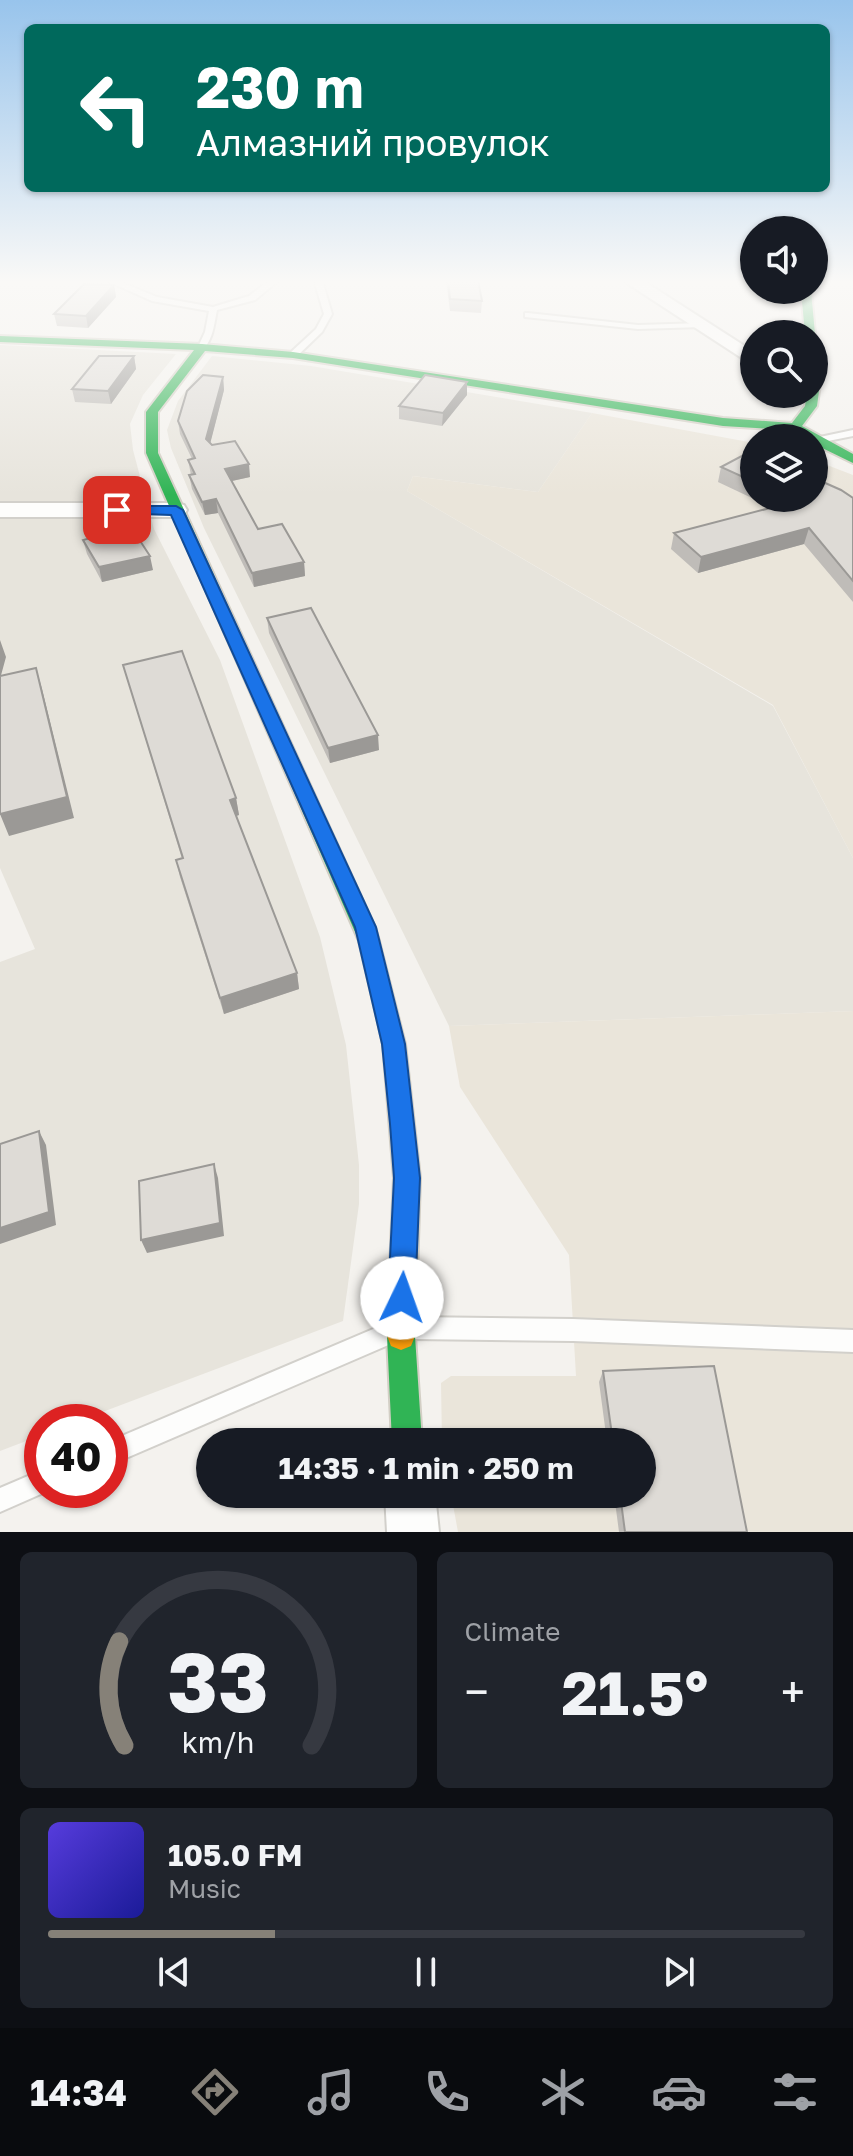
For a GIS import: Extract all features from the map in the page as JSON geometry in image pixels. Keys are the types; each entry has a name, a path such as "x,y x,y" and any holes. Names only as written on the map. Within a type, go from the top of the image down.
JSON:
{"street":[{"path":"199,351 152,412 152,453 365,927 394,1044 407,1178 400,1328 406,1428"},
{"path":"253,351 752,424"},
{"path":"797,424 809,408"},
{"path":"828,446 853,459"},
{"path":"0,510 176,510"},
{"path":"411,1508 413,1532"}],"lane":[{"path":"293,355 297,351"},
{"path":"828,437 853,433"},
{"path":"128,1445 400,1328 573,1330 853,1341"},
{"path":"0,1500 24,1490"}],"shaded area":[{"path":"0,351 176,354 143,395 130,424 133,450 154,529 220,660 320,937 346,1045 359,1165 359,1204 343,1321 124,1404 24,1404 24,1442 0,1451 0,962 35,949 0,868"},
{"path":"212,356 311,366 592,413 538,492 413,476 407,491 773,706 853,858 853,1011 449,1026 204,528 171,448 167,430 178,401"},
{"path":"592,413 740,440 740,512 828,512 828,465 853,475 853,858 773,705 407,491 413,476 538,492"},
{"path":"853,1011 853,1532 458,1532 454,1508 656,1508 656,1428 442,1428 441,1383 451,1376 576,1376 569,1255 460,1087 449,1026"}],"building":[{"path":"99,356 134,356 108,391 72,389"},
{"path":"203,375 223,377 206,439 212,445 235,441 249,464 225,469 258,529 282,524 304,562 252,573 216,499 202,502 189,475 195,474 188,460 195,458 178,421 187,391"},
{"path":"425,375 467,382 443,413 399,406"},
{"path":"740,457 740,476 721,467"},
{"path":"828,484 853,498 853,581 809,528 701,557 674,533 755,512 828,512"},
{"path":"131,527 150,556 99,567 83,540"},
{"path":"311,608 378,735 328,748 267,618"},
{"path":"182,651 236,798 230,800 297,973 220,998 176,860 183,858 123,665"},
{"path":"36,668 67,797 0,814 0,676"},
{"path":"39,1131 49,1212 0,1228 0,1144"},
{"path":"214,1164 220,1223 141,1240 139,1181"},
{"path":"714,1366 747,1532 625,1532 622,1508 656,1508 656,1428 611,1428 603,1371"}],"traffic: fast":[{"path":"199,351 152,412 152,453 369,941"},
{"path":"253,351 752,424"},
{"path":"797,424 809,408"},
{"path":"828,446 853,459"},
{"path":"401,1336 406,1428"}],"traffic: slow":[{"path":"369,941 394,1044 407,1178 401,1336"}],"route":[{"path":"117,510 176,510 365,927 394,1044 402,1124 407,1178 402,1298"}]}
